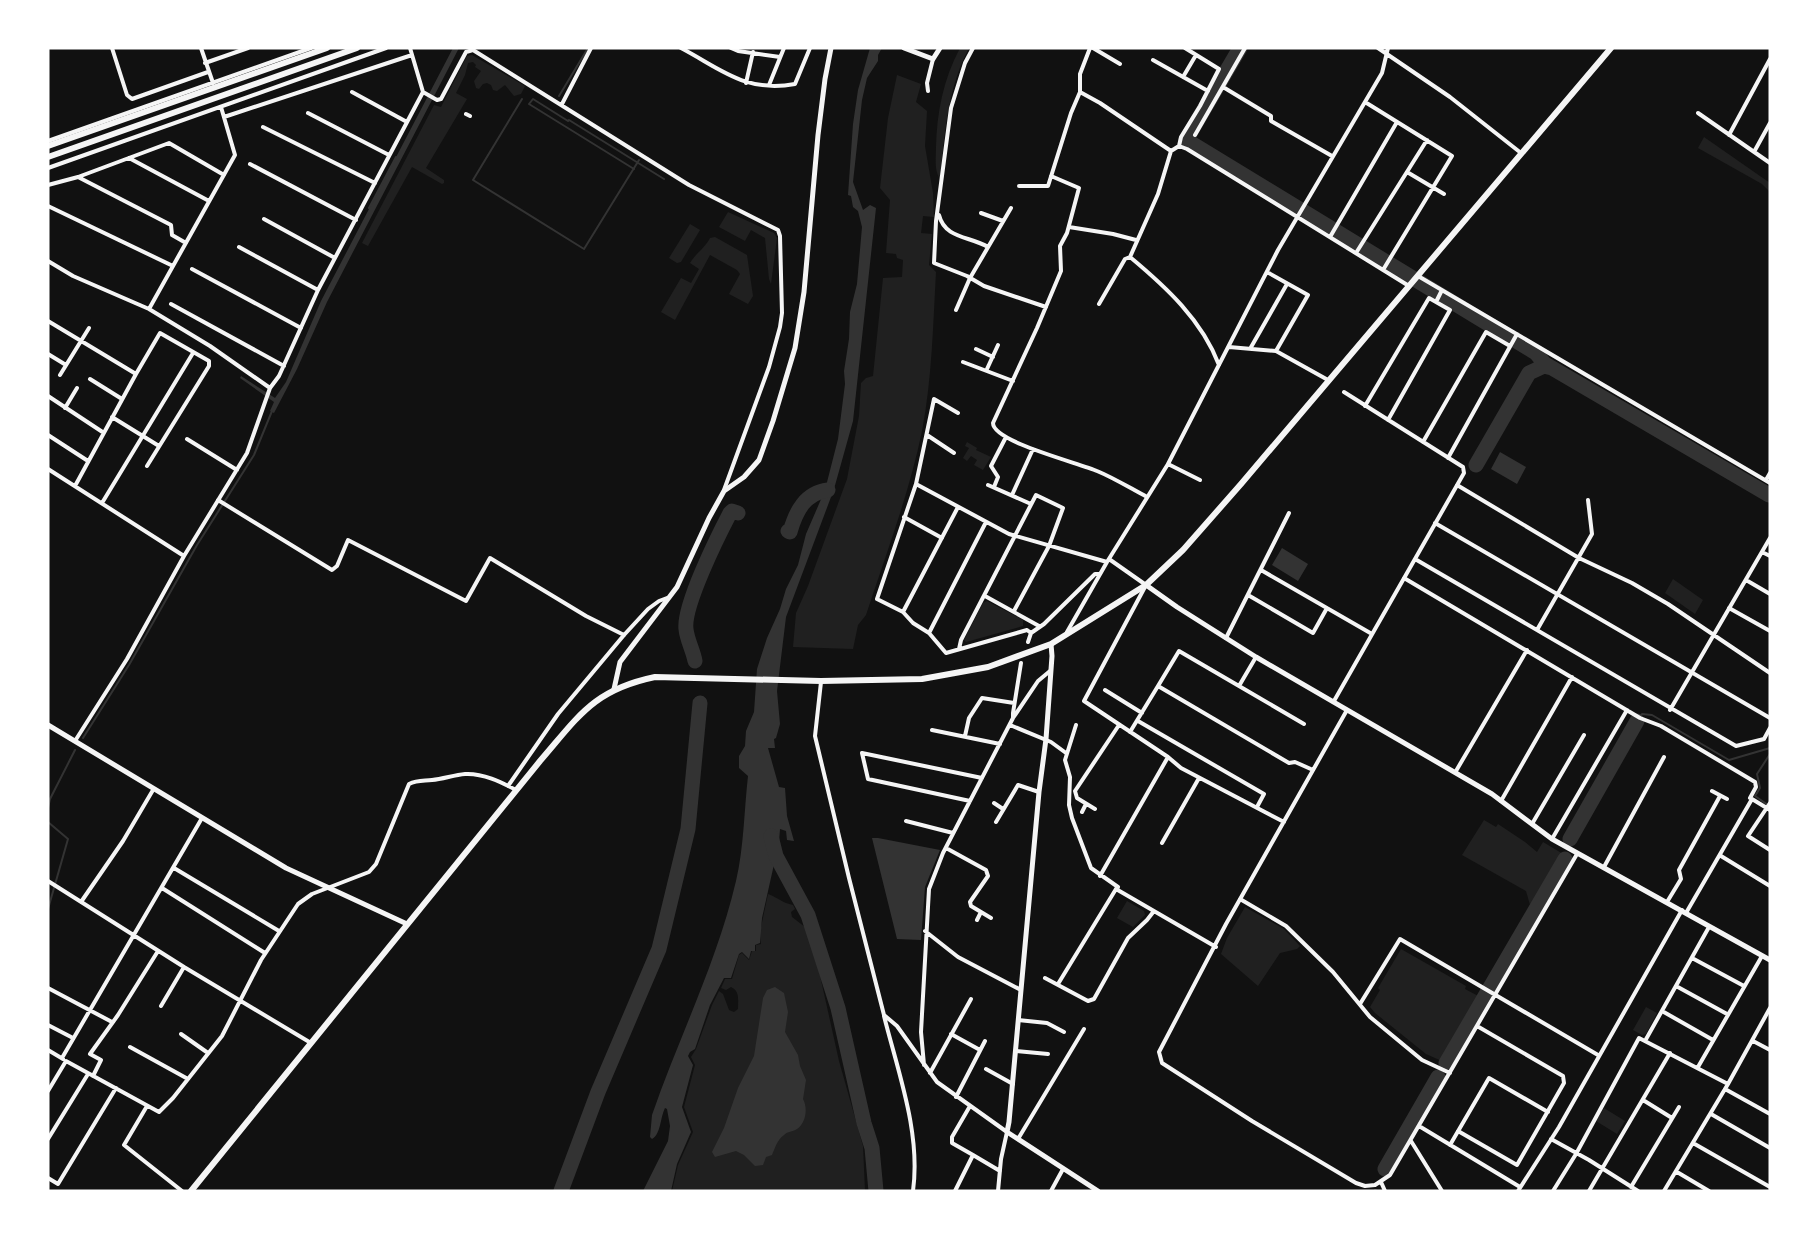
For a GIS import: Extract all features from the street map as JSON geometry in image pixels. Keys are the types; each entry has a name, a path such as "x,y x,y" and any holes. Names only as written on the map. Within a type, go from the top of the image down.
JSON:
{"main road":[{"path":"48,146 327,48"},
{"path":"48,157 357,48"},
{"path":"191,1191 516,790 584,710 600,697 635,681 656,677 808,681 922,679 988,667 1050,644 1146,585 1183,550 1611,48"}],"street":[{"path":"112,48 127,95 132,99 208,72"},
{"path":"201,48 213,83"},
{"path":"205,63 248,48"},
{"path":"48,141 311,48"},
{"path":"48,168 386,48"},
{"path":"410,48 423,92 437,100 441,99 466,52 474,50 704,193 778,230 780,236 782,313 780,327 769,367 724,491 688,565 669,597 620,662 614,689"},
{"path":"562,104 591,48"},
{"path":"681,48 736,80 783,86 795,84 810,48"},
{"path":"731,48 780,57"},
{"path":"769,85 784,48"},
{"path":"724,491 744,477 759,460 795,348 804,292 819,124 831,48"},
{"path":"904,48 933,59"},
{"path":"928,91 927,83 933,59 940,48"},
{"path":"973,48 965,63 951,108 934,263 984,286 1046,307"},
{"path":"1019,186 1048,186 1080,92 1080,74 1091,48 1120,64"},
{"path":"1179,146 1181,137 1219,69 1185,48"},
{"path":"1195,135 1245,48"},
{"path":"1378,48 1450,97 1521,154"},
{"path":"1065,636 1100,574 1168,464 1297,217 1382,73 1388,48"},
{"path":"746,82 753,52"},
{"path":"224,117 412,55"},
{"path":"1183,77 1196,55"},
{"path":"1729,135 1770,59"},
{"path":"1153,60 1208,90"},
{"path":"1223,87 1271,116 1271,121 1332,156"},
{"path":"352,92 407,122"},
{"path":"75,742 127,659 184,556 247,453 268,393 284,366 318,290 423,92"},
{"path":"1080,92 1171,150"},
{"path":"1365,102 1452,156 1383,270"},
{"path":"149,309 235,154 221,107"},
{"path":"308,113 389,155"},
{"path":"1698,113 1770,163"},
{"path":"1330,237 1397,122"},
{"path":"1755,153 1770,123"},
{"path":"263,126 375,183"},
{"path":"1356,253 1427,141"},
{"path":"48,186 169,143 224,175"},
{"path":"1099,304 1125,259 1130,257 1158,194 1171,150 1179,146 1409,286"},
{"path":"129,158 209,201"},
{"path":"250,164 356,220"},
{"path":"1407,172 1444,194"},
{"path":"1051,176 1079,188 1069,227 1060,246 1061,271 993,425 996,431 1006,437 1097,471 1147,497"},
{"path":"78,177 171,225 172,235 186,243"},
{"path":"48,206 173,267"},
{"path":"956,310 970,278 1011,208"},
{"path":"938,212 944,228 959,237 976,240 988,247"},
{"path":"981,213 1003,221"},
{"path":"264,219 335,258"},
{"path":"1069,227 1136,240"},
{"path":"239,247 318,290"},
{"path":"1130,257 1160,281 1191,316 1213,349 1219,366"},
{"path":"49,264 149,309 210,346 268,393"},
{"path":"192,269 301,328"},
{"path":"1267,272 1308,295 1276,351"},
{"path":"1418,276 1516,336 1768,482 1770,472"},
{"path":"1250,349 1287,284"},
{"path":"1436,302 1442,290"},
{"path":"1365,406 1429,298 1450,310 1388,420"},
{"path":"171,304 284,366"},
{"path":"48,321 136,374"},
{"path":"60,375 89,328"},
{"path":"1423,442 1486,332 1511,345"},
{"path":"75,486 160,333 208,361 209,366 147,466"},
{"path":"1448,458 1516,336"},
{"path":"987,369 998,345"},
{"path":"1229,347 1276,351 1329,380"},
{"path":"976,349 993,357"},
{"path":"102,503 193,352"},
{"path":"48,354 66,365"},
{"path":"963,362 987,369 1013,381"},
{"path":"90,379 122,399"},
{"path":"65,408 76,388"},
{"path":"1334,701 1464,473 1463,467 1344,392"},
{"path":"48,396 104,433"},
{"path":"958,413 934,399 916,484 877,599 903,612 913,623 929,633 946,653 1027,630 1031,633"},
{"path":"112,417 159,446"},
{"path":"48,435 88,461"},
{"path":"927,435 954,453"},
{"path":"994,488 998,477 991,466 1006,437"},
{"path":"187,439 237,470"},
{"path":"1012,495 1033,449"},
{"path":"1168,464 1200,480"},
{"path":"48,469 184,556"},
{"path":"916,484 1016,537 1108,561 1141,579 1156,593 1256,657 1455,771 1502,801 1552,839 1770,960"},
{"path":"988,485 1031,504"},
{"path":"1457,485 1579,558 1659,598 1770,673"},
{"path":"959,649 961,640 1036,495 1063,508 1048,546 1014,611"},
{"path":"1537,630 1592,534 1588,500"},
{"path":"219,501 332,570 337,566 348,540 466,601 490,558 586,616 624,635"},
{"path":"903,612 958,507"},
{"path":"1226,638 1289,513"},
{"path":"904,517 942,538"},
{"path":"929,633 986,522"},
{"path":"1435,523 1770,718"},
{"path":"1671,710 1770,538"},
{"path":"1762,552 1770,556"},
{"path":"1415,559 1736,747 1764,739 1770,728"},
{"path":"1261,570 1372,634"},
{"path":"1028,642 1031,633 1044,624 1095,574 1100,574"},
{"path":"1404,578 1627,710 1661,726 1755,782 1756,787 1750,798 1752,799 1721,856 1717,858 1684,912 1598,1055 1551,1140 1519,1189 1419,1126"},
{"path":"1746,580 1770,594"},
{"path":"1146,585 1084,701 1181,768 1284,822"},
{"path":"1248,595 1313,633 1327,608"},
{"path":"985,596 1039,626"},
{"path":"508,786 558,714 624,635 648,609 669,597"},
{"path":"1730,608 1770,631"},
{"path":"998,1191 1013,1084 1039,792 1046,739 1051,670 1050,644"},
{"path":"1455,771 1527,650"},
{"path":"1130,732 1179,651 1304,724"},
{"path":"1239,686 1256,657"},
{"path":"1013,718 1021,663"},
{"path":"924,1065 921,1032 929,889 953,833 1013,718 1038,681 1051,670"},
{"path":"1502,801 1572,677"},
{"path":"821,681 815,736 912,1132 915,1168 913,1191"},
{"path":"1158,686 1289,763 1295,762 1313,770"},
{"path":"1105,690 1142,713"},
{"path":"965,736 969,718 982,698 1014,703"},
{"path":"1347,709 1240,899 1159,1050 1161,1061 1252,1121 1356,1183 1365,1186 1375,1185 1390,1175 1577,854"},
{"path":"1552,839 1627,710"},
{"path":"1138,721 1264,794 1257,807"},
{"path":"48,725 286,868 407,924"},
{"path":"1010,725 1046,739 1066,753"},
{"path":"1058,984 1118,887 1091,868 1072,818 1069,805 1070,777 1065,760 1076,725"},
{"path":"1095,809 1077,798 1075,791 1119,725"},
{"path":"932,730 1000,744"},
{"path":"1532,824 1584,735"},
{"path":"970,801 868,779 862,753 982,778"},
{"path":"1100,876 1168,757"},
{"path":"1605,867 1664,757"},
{"path":"48,1050 159,1112 222,1036 239,999 265,953 298,904 327,887 369,872 376,864 409,784 415,781 431,781 467,774 485,776 516,790"},
{"path":"1162,843 1199,778"},
{"path":"996,822 1018,785 1039,792"},
{"path":"81,902 153,790"},
{"path":"1712,791 1727,800"},
{"path":"1667,902 1681,879 1679,870 1720,796"},
{"path":"1752,799 1769,807 1748,836 1770,850"},
{"path":"994,804 1004,809"},
{"path":"1082,812 1086,804"},
{"path":"48,1091 73,1038 174,868 201,818"},
{"path":"906,821 953,833"},
{"path":"1692,845 1699,849"},
{"path":"946,848 986,870 988,876 970,902 971,906 991,918"},
{"path":"1721,856 1770,886"},
{"path":"174,868 279,931"},
{"path":"48,881 184,967 312,1043"},
{"path":"162,888 265,953"},
{"path":"1116,890 1216,947"},
{"path":"1240,899 1286,926 1333,972 1370,1017 1422,1059 1450,1073"},
{"path":"1045,978 1088,1001 1094,999 1128,938 1154,911"},
{"path":"977,920 981,912"},
{"path":"1645,1041 1709,926"},
{"path":"925,931 958,957 1021,990"},
{"path":"1360,1004 1400,939 1598,1055"},
{"path":"93,1076 101,1060 90,1054 158,951"},
{"path":"1698,1067 1762,955"},
{"path":"1692,958 1744,986"},
{"path":"161,1006 184,967"},
{"path":"1676,986 1727,1014"},
{"path":"48,988 112,1022"},
{"path":"930,1073 970,999"},
{"path":"1665,1191 1770,1009"},
{"path":"1662,1011 1713,1040"},
{"path":"884,1015 897,1026 937,1082 970,1107 1098,1191"},
{"path":"1018,1020 1047,1023 1064,1032"},
{"path":"48,1025 73,1038"},
{"path":"1458,1131 1517,1165 1564,1083 1563,1076 1478,1026"},
{"path":"1018,1139 1084,1029"},
{"path":"181,1034 208,1053"},
{"path":"951,1034 980,1050"},
{"path":"1553,1191 1576,1154 1639,1038 1728,1084"},
{"path":"956,1097 985,1041"},
{"path":"1753,1041 1770,1050"},
{"path":"130,1047 188,1079"},
{"path":"1016,1051 1048,1054"},
{"path":"1589,1191 1670,1053"},
{"path":"986,1069 1013,1084"},
{"path":"48,1139 88,1074"},
{"path":"1450,1145 1489,1078 1548,1112"},
{"path":"48,1178 58,1184 116,1088"},
{"path":"1725,1089 1770,1114"},
{"path":"1643,1100 1672,1118"},
{"path":"147,1106 124,1145 182,1191"},
{"path":"970,1107 952,1137 952,1143 1000,1171"},
{"path":"1631,1187 1679,1107"},
{"path":"1711,1114 1770,1148"},
{"path":"1551,1140 1638,1191"},
{"path":"1411,1141 1442,1191"},
{"path":"1693,1143 1770,1187"},
{"path":"955,1191 973,1155"},
{"path":"1051,1191 1063,1169"},
{"path":"1677,1172 1709,1191"},
{"path":"1381,1182 1385,1191"},
{"path":"1371,1191 1375,1185"}],"shaded area":[{"path":"453,48 459,48 327,302 274,413 270,411 274,402 240,378 241,376 275,398 286,382 321,301"},
{"path":"870,48 882,48 878,61 867,78 862,100 853,182 863,210 870,205 876,208 853,421 834,489 786,617 777,691 780,724 774,739 775,748 768,748 779,787 785,788 787,816 794,841 787,840 786,831 780,829 762,918 760,943 755,945 755,951 751,951 749,959 742,952 739,954 731,978 724,978 710,1005 695,1049 688,1056 693,1065 682,1107 691,1132 677,1164 671,1191 643,1191 668,1141 670,1126 665,1108 659,1130 652,1139 650,1137 652,1115 719,941 739,868 748,776 739,768 739,756 745,746 746,731 754,712 757,669 786,589 798,565 806,534 825,490 838,439 850,312 857,284 862,227 858,211 853,207 851,196 848,195 853,124 858,90"},
{"path":"960,48 969,48 951,96 940,179 936,160 940,109 945,84"},
{"path":"472,55 525,86 521,94 514,96 505,85 497,91 487,83 479,89 476,88 474,81 481,71 475,67 473,62 468,63 456,93 467,99 426,168 444,180 444,183 412,167 368,246 362,243 434,105 441,107 467,56"},
{"path":"897,75 921,84 916,102 927,111 925,146 933,193 934,217 923,216 921,233 932,234 929,265 936,272 930,372 922,431 897,524 866,615 858,625 853,649 793,647 796,613 847,479 859,416 861,383 873,376 883,278 902,277 903,260 897,258 896,254 886,253 890,200 880,188 888,118"},
{"path":"1704,137 1770,183 1770,192 1762,184 1698,148"},
{"path":"728,212 774,233 777,238 771,284 765,238 751,230 745,241 719,227"},
{"path":"690,224 700,230 681,262 677,263 669,258"},
{"path":"715,237 747,255 753,296 748,304 729,294 740,274 737,270 710,255 675,320 661,312 681,278 691,283 699,269 690,263 710,238"},
{"path":"967,442 977,448 976,450 991,457 983,470 974,465 977,460 971,456 967,461 963,458 969,448 965,446"},
{"path":"1500,452 1526,467 1517,484 1491,469"},
{"path":"1282,548 1308,564 1298,581 1272,565"},
{"path":"1673,579 1703,600 1695,614 1665,593"},
{"path":"987,601 1023,620 1023,626 966,642 964,640 983,603"},
{"path":"1484,820 1496,827 1498,824 1537,852 1543,842 1563,854 1534,908 1530,905 1526,891 1462,855"},
{"path":"872,838 940,850 925,887 921,940 897,939"},
{"path":"768,894 793,905 795,909 791,912 792,917 805,927 815,953 839,1061 863,1146 865,1191 672,1191 678,1165 693,1132 684,1107 695,1065 691,1057 719,991 723,994 729,1010 734,1012 738,1009 736,991 731,987 726,990 721,988 725,979 732,979 739,955 742,953 749,960 752,951 756,951 756,945 761,944 760,932"},
{"path":"1127,901 1144,911 1145,915 1133,927 1117,918"},
{"path":"1245,907 1284,929 1300,946 1297,949 1280,953 1258,986 1221,954 1227,938"},
{"path":"1401,949 1466,986 1465,989 1482,998 1444,1062 1426,1054 1370,1007 1380,990 1378,988"},
{"path":"775,987 784,993 788,1012 785,1032 798,1055 806,1080 803,1099 804,1119 797,1129 782,1137 776,1144 772,1155 766,1157 763,1165 755,1166 744,1155 736,1151 715,1157 712,1152 724,1128 738,1088 754,1056 763,998 767,990"},
{"path":"1646,1007 1657,1013 1646,1034 1642,1035 1633,1030"},
{"path":"1604,1108 1625,1121 1617,1134 1596,1121"}],"waterway":[{"path":"559,96 588,48"},
{"path":"1240,48 1186,140 1536,353 1544,363 1552,368"},
{"path":"522,99 473,180 584,249 639,160"},
{"path":"634,169 529,104 533,99 664,179"},
{"path":"369,208 396,157"},
{"path":"1476,465 1529,373 1544,366 1552,368 1769,495 1770,493"},
{"path":"83,738 129,665 197,545 254,455 272,411"},
{"path":"788,531 790,532 795,517 807,499 828,490"},
{"path":"695,661 686,629 690,604 702,571 730,513 732,511 738,513"},
{"path":"561,1191 598,1092 659,949 688,829 700,703"},
{"path":"1637,721 1642,714 1652,715 1729,760 1770,748"},
{"path":"1570,839 1637,721"},
{"path":"48,808 50,799 75,750"},
{"path":"1768,805 1755,796 1760,788 1757,774 1770,754"},
{"path":"48,822 68,839 48,909"},
{"path":"771,836 776,856 808,915 838,1008 864,1123 872,1148 876,1191"},
{"path":"1446,1063 1565,859"},
{"path":"1385,1169 1438,1077"}]}
